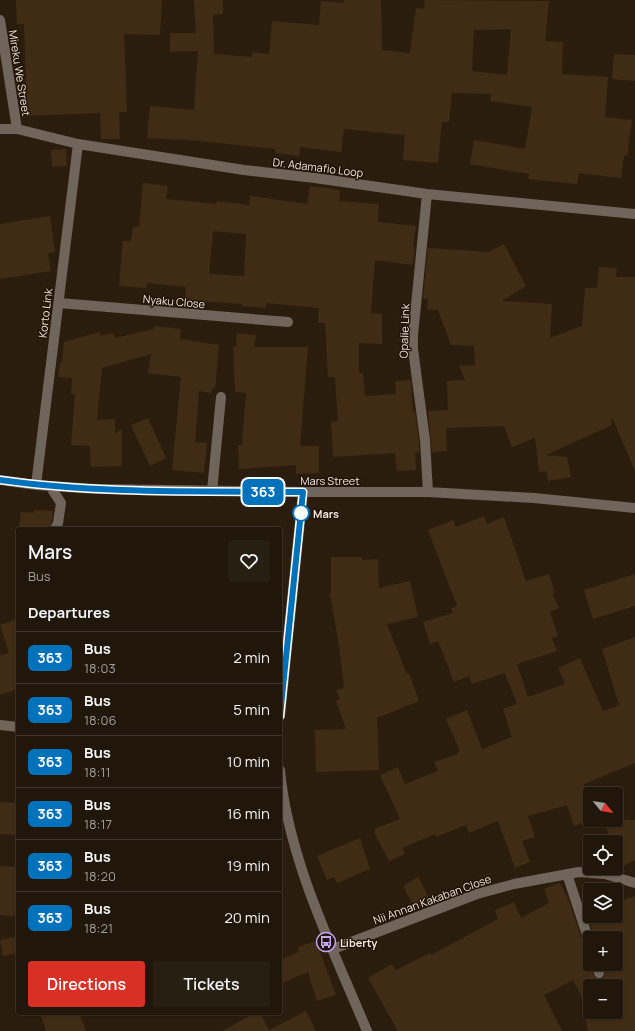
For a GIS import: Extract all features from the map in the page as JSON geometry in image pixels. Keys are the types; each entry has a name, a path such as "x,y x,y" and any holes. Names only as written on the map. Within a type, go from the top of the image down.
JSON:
{"street":[{"name":"Mireku We Street","path":"0,20 17,129"},
{"name":"Dr. Adamafio Loop","path":"0,129 17,129 78,144 244,170 315,178 427,194 635,214"},
{"name":"Korto Link","path":"36,485 78,144"},
{"name":"Opalie Link","path":"427,194 413,335 413,349 425,440 428,492"},
{"name":"Nyaku Close","path":"58,303 288,322"},
{"path":"212,491 221,397"},
{"name":"Mars Street","path":"0,480 36,485 96,489 428,492 534,498 635,508"},
{"path":"50,486 61,503 56,527"},
{"path":"282,697 303,492"},
{"path":"0,725 16,727"},
{"path":"282,790 293,840 314,904 367,1031"},
{"name":"Nii Annan Kakaban Close","path":"333,949 477,894 514,884 579,872 605,874 635,883"},
{"path":"567,874 586,931"}],"building":[{"path":"16,0 162,0 160,35 124,34 127,112 119,112 120,139 101,139 100,113 27,116 24,24 17,24"},
{"path":"194,0 223,0 223,14 213,15 214,54 252,57 253,52 269,54 272,21 319,25 321,1 344,3 344,0 381,0 382,50 410,53 416,8 424,9 425,0 549,1 545,41 563,42 562,74 608,77 605,117 632,120 627,156 624,155 621,178 579,173 577,184 528,179 529,174 470,164 474,140 525,149 532,107 490,101 491,94 452,93 449,122 442,122 438,163 403,160 405,135 344,129 341,152 300,147 299,156 275,153 276,149 181,139 147,138 150,106 194,110 198,51 170,52 170,33 196,33","holes":["511,29 507,75 472,71 474,30"]},
{"path":"614,54 635,55 635,81 612,79"},
{"path":"66,149 67,166 52,167 51,150"},
{"path":"143,183 168,186 166,199 216,204 217,201 249,205 250,196 307,204 310,186 340,190 339,201 379,204 378,222 416,226 413,247 415,247 413,265 375,260 371,313 382,314 382,344 359,343 359,373 363,373 365,396 396,394 395,381 411,380 413,411 415,411 419,441 419,452 415,453 416,470 397,471 395,453 333,457 331,422 338,421 335,377 328,377 325,323 318,323 319,308 266,303 266,308 242,306 242,304 185,300 186,287 147,283 146,288 119,286 123,241 131,241 133,227 139,227","holes":["213,231 246,234 244,276 209,274"]},
{"path":"50,216 55,252 48,253 51,271 0,279 0,224"},
{"path":"504,244 526,286 502,301 552,304 550,338 582,326 585,288 597,288 599,267 617,268 616,277 635,277 635,471 612,417 612,425 546,455 567,457 571,477 548,481 546,471 539,472 535,438 512,447 504,426 446,428 447,451 432,452 428,411 448,410 447,381 465,380 459,366 475,365 474,346 451,345 438,310 427,309 428,299 423,299 428,248 489,252"},
{"path":"154,326 181,329 180,339 219,345 215,389 212,388 211,393 199,391 195,442 207,443 204,473 172,470 181,377 148,373 151,354 102,368 97,420 115,419 115,433 122,429 122,466 91,467 90,446 71,445 75,394 71,394 72,378 58,377 60,363 62,363 64,342 99,332 100,336 113,333 115,338 154,329"},
{"path":"237,333 256,335 254,347 308,347 300,446 319,446 319,473 296,474 296,465 239,469 238,445 242,445 246,393 235,392 233,347 236,347"},
{"path":"148,418 166,458 150,466 131,425"},
{"path":"34,510 53,511 50,527 19,527 21,512 34,513"},
{"path":"484,516 487,524 504,517 526,581 549,574 555,593 552,593 559,608 550,612 558,636 552,638 557,651 517,664 528,697 565,684 558,668 580,658 603,711 619,705 602,649 635,637 635,763 584,784 583,823 574,826 567,805 528,816 535,837 522,841 530,862 515,868 498,821 469,833 466,825 436,837 435,834 402,848 405,854 389,861 374,832 374,829 400,819 380,775 398,767 405,784 438,771 434,762 458,754 460,751 446,719 467,710 482,749 512,737 503,709 517,704 505,673 472,684 469,676 454,682 438,641 430,644 423,622 453,613 451,608 457,606 428,530 453,520 456,527"},
{"path":"331,557 362,557 362,560 378,559 379,588 410,581 418,617 387,624 405,670 407,674 409,673 419,701 377,718 379,770 316,772 315,730 346,729 336,701 340,699 336,690 344,688 330,593"},
{"path":"635,574 635,606 593,619 584,590"},
{"path":"16,620 16,690 0,695 0,655 9,653 0,625"},
{"path":"0,802 16,803 16,835 0,834"},
{"path":"623,820 635,820 635,860 623,866 623,835 609,835 606,827 623,827"},
{"path":"360,838 370,869 337,883 334,877 327,880 317,856"},
{"path":"0,866 16,867 16,916 0,915"},
{"path":"418,877 431,902 416,910 403,886"},
{"path":"560,883 569,901 583,943 583,971 592,971 597,979 583,979 583,1005 581,995 573,980 544,995 562,1031 398,1031 368,978 392,964 396,970 430,953 431,955 498,919 495,910 514,902 521,918 549,903 544,889"},
{"path":"635,896 635,1031 588,1031 586,1019 623,1019 623,979 601,979 605,975 605,971 623,971 623,931 593,931 590,923 623,923 623,900"},
{"path":"16,936 16,953 3,956 0,940"},
{"path":"316,941 336,995 317,1001 308,972 282,983 282,959 299,952 298,947"},
{"path":"306,1011 316,1031 223,1031 251,1015 261,1015 269,1030"},
{"path":"41,1015 80,1015 86,1031 46,1031"}],"bus line":[{"name":"363","path":"0,480 36,485 96,489 303,492 282,698"}],"place":[{"name":"Mars","path":"301,513"},
{"name":"Liberty","path":"326,942"}]}
